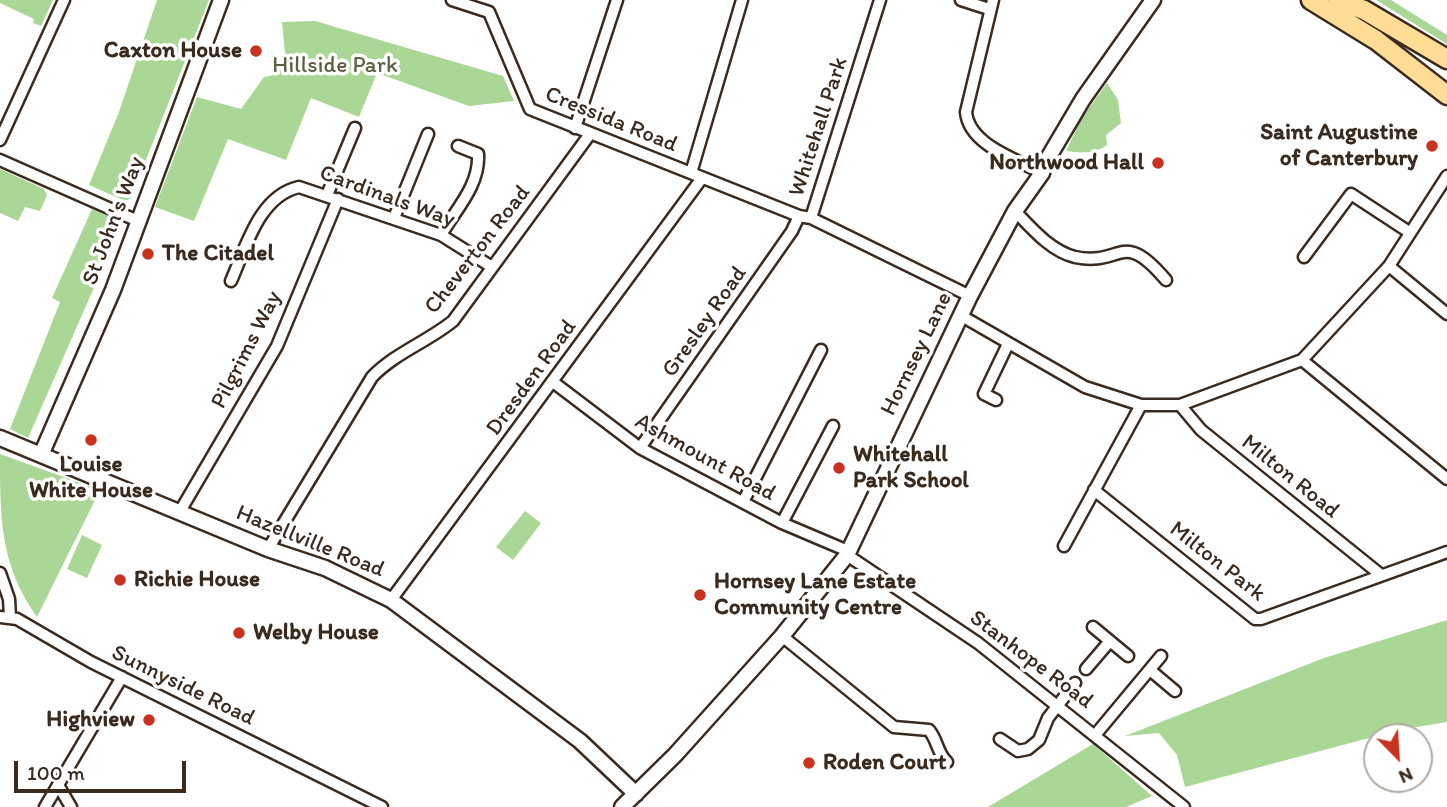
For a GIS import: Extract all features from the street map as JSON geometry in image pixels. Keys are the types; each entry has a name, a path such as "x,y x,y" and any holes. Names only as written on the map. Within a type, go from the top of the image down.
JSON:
{"highway":[{"path":"1311,0 1376,40 1447,95"},
{"path":"1338,0 1359,5 1447,59"}],"street":[{"path":"0,139 64,0"},
{"name":"St John's Way","path":"41,455 113,290 221,0"},
{"path":"452,0 489,12 492,0"},
{"path":"575,128 617,0"},
{"path":"691,173 742,0"},
{"name":"Whitehall Park","path":"880,0 811,218 970,296"},
{"path":"961,0 991,5 966,112 967,127 979,138 1042,173"},
{"name":"Hornsey Lane","path":"622,807 676,755 782,636 847,553 960,315 1015,211 1042,173 1044,165 1083,99 1151,1"},
{"name":"Cressida Road","path":"489,12 525,104 530,109 799,216 811,218"},
{"path":"327,195 355,128"},
{"path":"394,218 428,134"},
{"name":"Cheverton Road","path":"268,549 372,377 387,361 432,338 453,321 590,134"},
{"path":"442,235 464,205 478,163 478,154 458,146"},
{"path":"0,160 138,221"},
{"path":"960,315 1086,387 1141,405 1180,405 1302,360 1389,266 1447,176"},
{"name":"Dresden Road","path":"391,600 702,178"},
{"name":"Cardinals Way","path":"231,281 253,229 274,197 299,187 442,235 492,267"},
{"path":"1304,257 1351,194 1409,232"},
{"name":"Pilgrims Way","path":"180,513 277,346 338,199"},
{"path":"1015,211 1062,253 1078,258 1127,250 1138,252 1166,280"},
{"name":"Gresley Road","path":"640,448 792,232 799,216"},
{"path":"1389,266 1447,314"},
{"path":"996,400 984,394 1008,344"},
{"path":"743,502 821,350"},
{"path":"1302,360 1447,479"},
{"name":"Ashmount Road","path":"553,382 640,448 782,523 847,553"},
{"path":"1064,546 1141,405"},
{"name":"Milton Road","path":"1180,405 1201,430 1381,575"},
{"path":"782,523 833,426"},
{"name":"Hazellville Road","path":"0,438 268,549 324,568 391,600 580,741 636,794"},
{"name":"Milton Park","path":"1094,490 1255,619 1261,620 1447,552"},
{"name":"Stanhope Road","path":"847,553 978,643 1096,734 1184,807"},
{"name":"Sunnyside Road","path":"0,573 9,598 5,617 382,807"},
{"path":"1093,627 1128,656"},
{"path":"782,636 894,727 929,730 938,740 939,755 947,762"},
{"path":"1086,669 1110,640"},
{"path":"1096,734 1161,656"},
{"path":"1150,670 1175,691"},
{"path":"45,807 122,677"},
{"path":"1000,739 1018,751 1028,749 1039,740 1048,718 1075,683"},
{"path":"58,785 71,807"}],"green space":[{"path":"0,0 53,0 41,26 33,23 34,19 0,3"},
{"path":"157,0 209,0 131,198 125,201 89,185 119,112"},
{"path":"1376,0 1391,0 1447,35 1447,44"},
{"name":"Hillside Park","path":"315,21 503,76 514,101 469,106 377,73 359,117 311,98 286,160 228,139 194,221 155,207 197,97 241,109 264,77 280,74 279,65 286,64 282,22"},
{"path":"1107,83 1118,100 1121,123 1106,135 1107,145 1102,148 1088,152 1066,151 1081,119"},
{"path":"0,169 44,189 47,195 40,211 25,207 18,221 0,213"},
{"path":"92,209 118,221 121,226 28,438 10,429 60,302 52,298"},
{"path":"0,454 100,490 37,617 25,598 9,560 2,520"},
{"path":"525,511 541,523 513,560 496,547"},
{"path":"82,535 102,545 87,578 67,569"},
{"path":"1447,620 1447,722 1433,724 1363,723 1363,740 1185,787 1177,755 1159,733 1125,736 1324,658"},
{"path":"1093,744 1152,796 1126,807 988,807"}],"place":[{"name":"Caxton House","path":"256,51"},
{"name":"Saint Augustine of Canterbury","path":"1432,146"},
{"name":"Northwood Hall","path":"1158,163"},
{"name":"The Citadel","path":"148,254"},
{"name":"Louise White House","path":"91,440"},
{"name":"Whitehall Park School","path":"839,468"},
{"name":"Richie House","path":"120,580"},
{"name":"Hornsey Lane Estate Community Centre","path":"700,595"},
{"name":"Welby House","path":"239,633"},
{"name":"Highview","path":"149,720"},
{"name":"Roden Court","path":"809,763"}]}
